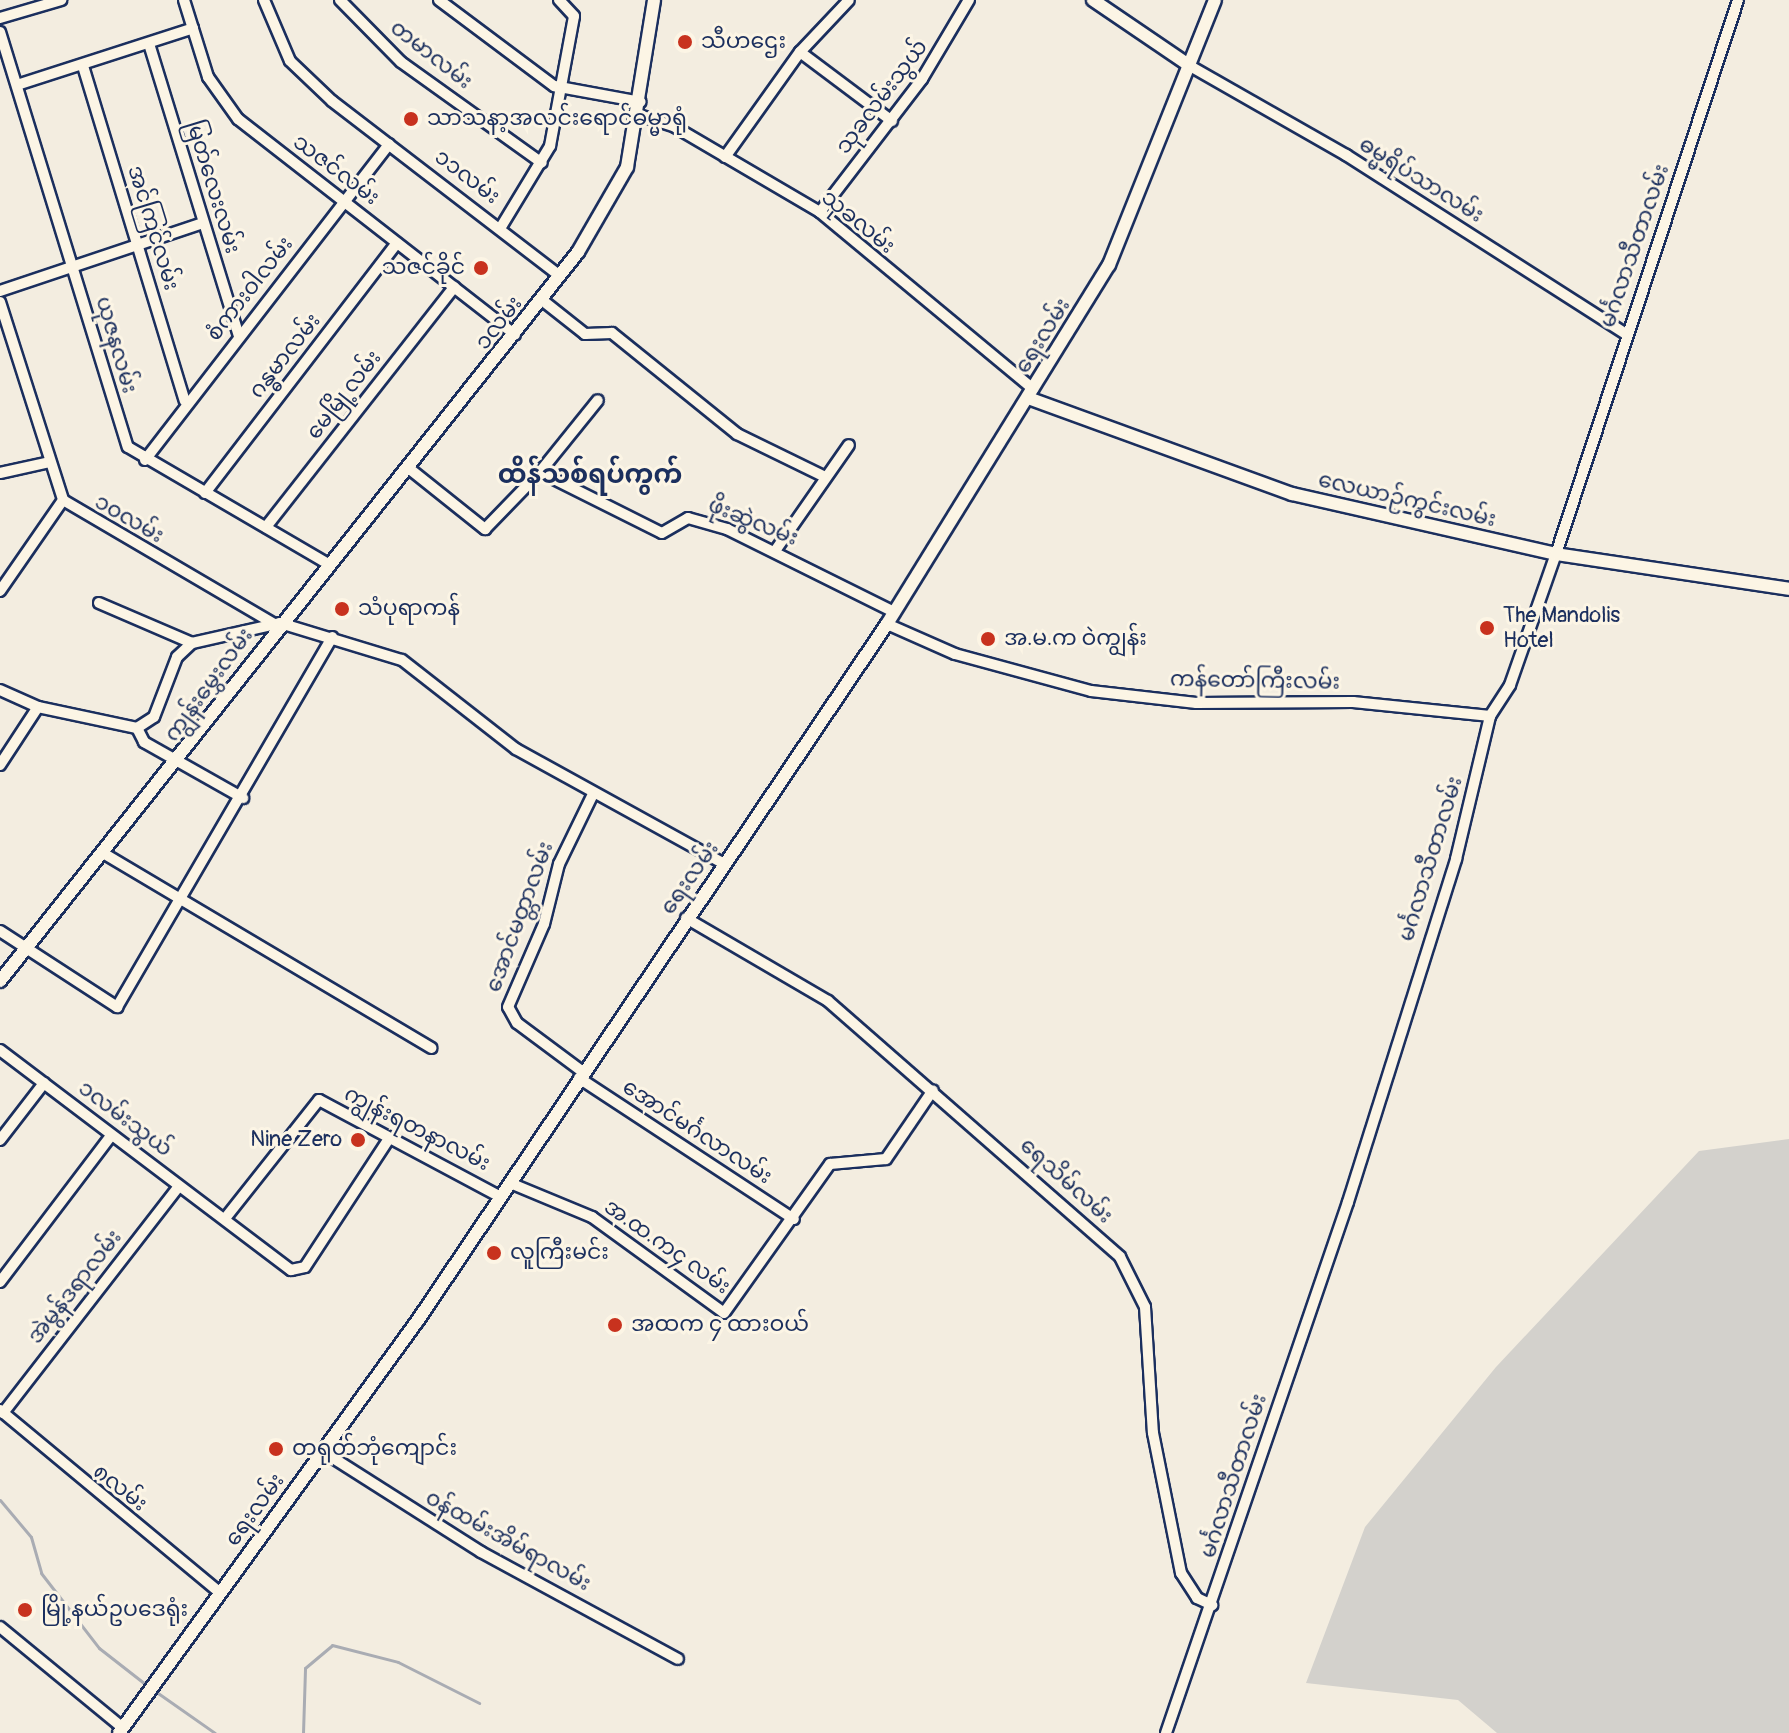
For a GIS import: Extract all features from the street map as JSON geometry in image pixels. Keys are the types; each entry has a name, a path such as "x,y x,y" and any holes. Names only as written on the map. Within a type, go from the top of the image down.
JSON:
{"street":[{"path":"0,18 61,0"},
{"name":"သဇင်လမ်း","path":"184,0 220,99 515,335"},
{"name":"၁၁လမ်း","path":"264,0 290,61 389,144 501,227 560,276"},
{"name":"တမာလမ်း","path":"340,0 401,62 542,163"},
{"path":"439,0 561,89"},
{"path":"501,227 542,163 561,89 574,16 559,0"},
{"name":"၁လမ်း","path":"277,623 411,470 542,300 627,167 640,108 654,0"},
{"path":"725,157 800,52 849,0"},
{"name":"သုခလမ်းသွယ်","path":"820,212 892,121 969,0"},
{"path":"1093,0 1190,66"},
{"name":"ရေးလမ်း","path":"121,1730 501,1197 686,918 887,624 1109,265 1215,0"},
{"name":"မင်္ဂလာသီတာလမ်း","path":"1166,1733 1212,1605 1456,859 1490,716 1510,685 1556,554 1738,0"},
{"path":"17,85 150,47 193,28"},
{"name":"ယုဇနလမ်း","path":"0,32 120,428 145,460 328,564"},
{"name":"မြတ်လေးလမ်း","path":"150,47 239,337"},
{"path":"800,52 892,121"},
{"name":"အင်ကြင်လမ်း","path":"83,66 185,401"},
{"name":"ဓမ္မရိပ်သာလမ်း","path":"1190,66 1346,155 1626,334"},
{"name":"သုခလမ်း","path":"561,89 640,108 820,212 1031,394"},
{"name":"စံကားဝါလမ်း","path":"145,460 185,401 239,337 389,144"},
{"path":"0,291 203,223"},
{"name":"ဂန္ဓမာလမ်း","path":"205,493 397,243"},
{"name":"မေမြို့လမ်း","path":"266,527 454,287"},
{"path":"542,300 585,334 612,333 737,434 823,476"},
{"name":"၁၀လမ်း","path":"0,302 46,463 63,500 277,623"},
{"name":"လေယာဉ်ကွင်းလမ်း","path":"1031,394 1292,494 1556,554 1789,589"},
{"path":"411,470 485,529 540,472 598,400"},
{"path":"775,551 823,476 849,445"},
{"path":"0,473 46,463"},
{"name":"ဖိုးဆွဲလမ်း","path":"540,472 662,533 695,519 775,551 894,612"},
{"path":"0,591 63,500"},
{"path":"99,603 192,643"},
{"path":"137,728 154,717 177,657 192,643 277,623"},
{"name":"ကျွန်းမွှေးလမ်း","path":"0,981 177,763 277,623 402,660 516,749 724,864"},
{"name":"ကန်တော်ကြီးလမ်း","path":"887,624 955,654 1091,691 1196,703 1353,702 1490,716"},
{"path":"0,931 117,1007 243,798 332,637"},
{"path":"0,690 38,707 137,728 177,763 243,798"},
{"path":"0,765 38,707"},
{"name":"အောင်မတ္တာလမ်း","path":"581,1075 517,1023 508,1007 544,924 559,864 593,794"},
{"path":"103,853 180,903 432,1048"},
{"name":"ရေသိမ်လမ်း","path":"686,918 828,1001 1083,1221 1134,1280 1145,1307 1160,1485 1181,1573 1197,1598 1212,1605"},
{"name":"၁လမ်းသွယ်","path":"0,1050 110,1137 227,1216 300,1271 388,1140"},
{"name":"အောင်မင်္ဂလာလမ်း","path":"581,1075 794,1219"},
{"path":"0,1140 44,1083"},
{"name":"အ.ထ.က၄ လမ်း","path":"510,1183 592,1217 724,1313 794,1219 830,1164 886,1159 933,1090"},
{"name":"ကျွန်းရတနာလမ်း","path":"227,1216 319,1100 388,1140 452,1165 501,1197"},
{"path":"0,1282 110,1137"},
{"name":"အဲမွန်ဒရာလမ်း","path":"2,1411 179,1186"},
{"name":"၈လမ်း","path":"2,1411 219,1592"},
{"name":"၀န်ထမ်းအိမ်ရာလမ်း","path":"322,1451 481,1552 678,1659"},
{"path":"0,1627 121,1730"}],"shaded area":[{"path":"1789,1139 1789,1733 1497,1733 1458,1700 1306,1683 1365,1527 1496,1367 1699,1151"}],"waterway":[{"path":"0,1500 31,1537 41,1573 99,1648 149,1687"},
{"path":"303,1733 305,1668 332,1645 398,1662 479,1703"},
{"path":"155,1691 215,1733"}],"place":[{"name":"သီဟဌေး","path":"685,42"},
{"name":"သာသနာ့အလင်းရောင်ဓမ္မာရုံ","path":"411,119"},
{"name":"သဇင်ခိုင်","path":"481,268"},
{"name":"သံပုရာကန်","path":"342,609"},
{"name":"The Mandolis Hotel","path":"1487,628"},
{"name":"အ.မ.က ဝဲကျွန်း","path":"988,639"},
{"name":"Nine Zero","path":"358,1140"},
{"name":"လူကြီးမင်း","path":"494,1253"},
{"name":"အထက ၄ ထားဝယ်","path":"615,1325"},
{"name":"တရုတ်ဘုံကျောင်း","path":"276,1449"},
{"name":"မြို့နယ်ဥပဒေရုံး","path":"25,1610"}],"district":[{"name":"ထိန်သစ်ရပ်ကွက်","path":"590,476"}]}
